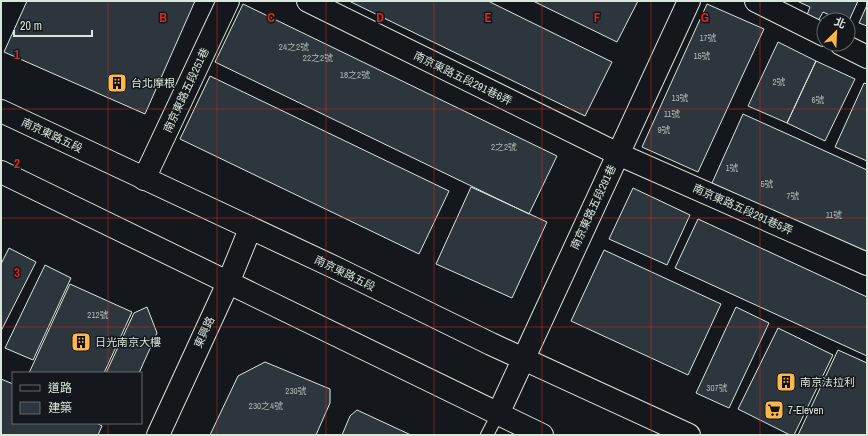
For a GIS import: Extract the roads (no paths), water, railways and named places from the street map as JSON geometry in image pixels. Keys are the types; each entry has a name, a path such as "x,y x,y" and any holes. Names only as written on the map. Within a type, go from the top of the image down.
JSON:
{"street":[{"name":"南京東路五段251巷","path":"144,179 228,1"},
{"name":"南京東路五段291巷6弄","path":"308,1 618,154"},
{"name":"南京東路五段291巷","path":"498,414 689,1"},
{"path":"756,1 816,31"},
{"path":"856,52 867,57"},
{"name":"南京東路五段","path":"1,111 250,228 491,344 689,435"},
{"name":"南京東路五段291巷5弄","path":"618,154 867,264"},
{"path":"1,172 228,283 311,321 542,435"},
{"name":"東興路","path":"158,435 228,283 250,228"}],"lane":[{"path":"487,435 498,414"}],"place":[{"name":"台北摩根","path":"117,83"},
{"name":"日光南京大樓","path":"81,342"},
{"name":"南京法拉利","path":"786,382"},
{"name":"7-Eleven","path":"774,410"}]}
